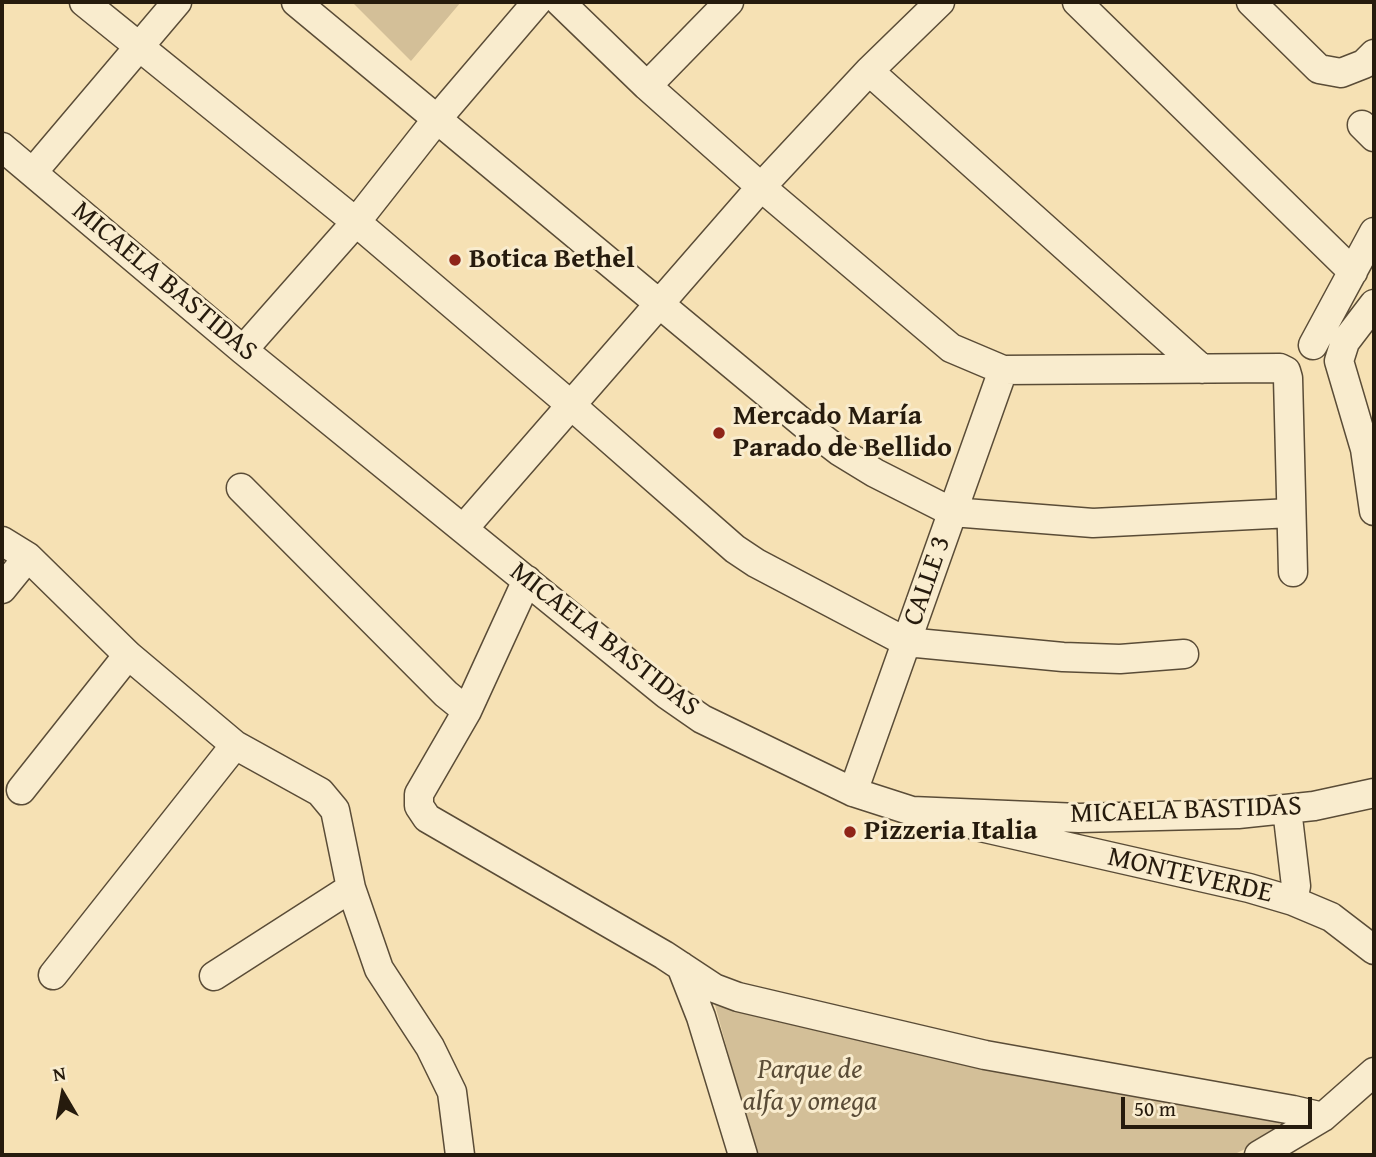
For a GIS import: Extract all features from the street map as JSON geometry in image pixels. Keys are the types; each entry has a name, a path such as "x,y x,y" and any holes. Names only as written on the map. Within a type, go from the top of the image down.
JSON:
{"street":[{"path":"84,2 356,222 735,549 781,577 906,642 1063,657 1120,659 1184,654"},
{"path":"33,172 177,2"},
{"path":"296,2 658,304 839,451 874,473 952,512 1093,523 1292,513"},
{"path":"243,350 356,222 438,119 537,2"},
{"path":"560,2 648,86 761,187 951,348 1003,370 1280,368 1286,371 1293,572"},
{"path":"648,86 729,2"},
{"path":"464,528 761,187 869,71 940,2"},
{"path":"1077,2 1353,272"},
{"path":"1251,2 1319,68 1341,73 1364,64 1374,54"},
{"path":"869,71 1202,369"},
{"name":"MICAELA BASTIDAS","path":"2,147 243,350 666,694 702,719 853,792 912,811 1079,818 1204,816 1287,809 1374,793"},
{"path":"1313,345 1374,232"},
{"path":"1374,304 1345,342 1339,361 1370,444 1374,511"},
{"name":"CALLE 3","path":"853,792 1003,370"},
{"path":"241,488 446,694 467,711"},
{"path":"2,541 28,557 128,655 235,745 320,792 335,810 351,888 379,969 430,1047 452,1092 460,1155"},
{"path":"2,589 28,557"},
{"path":"527,580 467,711 419,794 419,806 427,818 681,966 713,988 737,997 985,1055 1323,1117"},
{"path":"21,790 128,655"},
{"path":"53,975 235,745"},
{"path":"1287,809 1296,886 1293,901"},
{"name":"MONTEVERDE","path":"912,811 1249,888 1293,901 1331,917 1374,950"},
{"path":"214,976 351,888"},
{"path":"681,966 701,1017 743,1155"},
{"path":"1259,1155 1305,1145 1323,1117 1374,1072"}],"green space":[{"path":"352,2 461,2 411,61"},
{"name":"Parque de alfa y omega","path":"722,996 1273,1112 1280,1123 1275,1134 1233,1155 756,1155 715,1005"}],"place":[{"name":"Botica Bethel","path":"455,260"},
{"name":"Mercado María Parado de Bellido","path":"719,433"},
{"name":"Pizzeria Italia","path":"850,832"}]}
